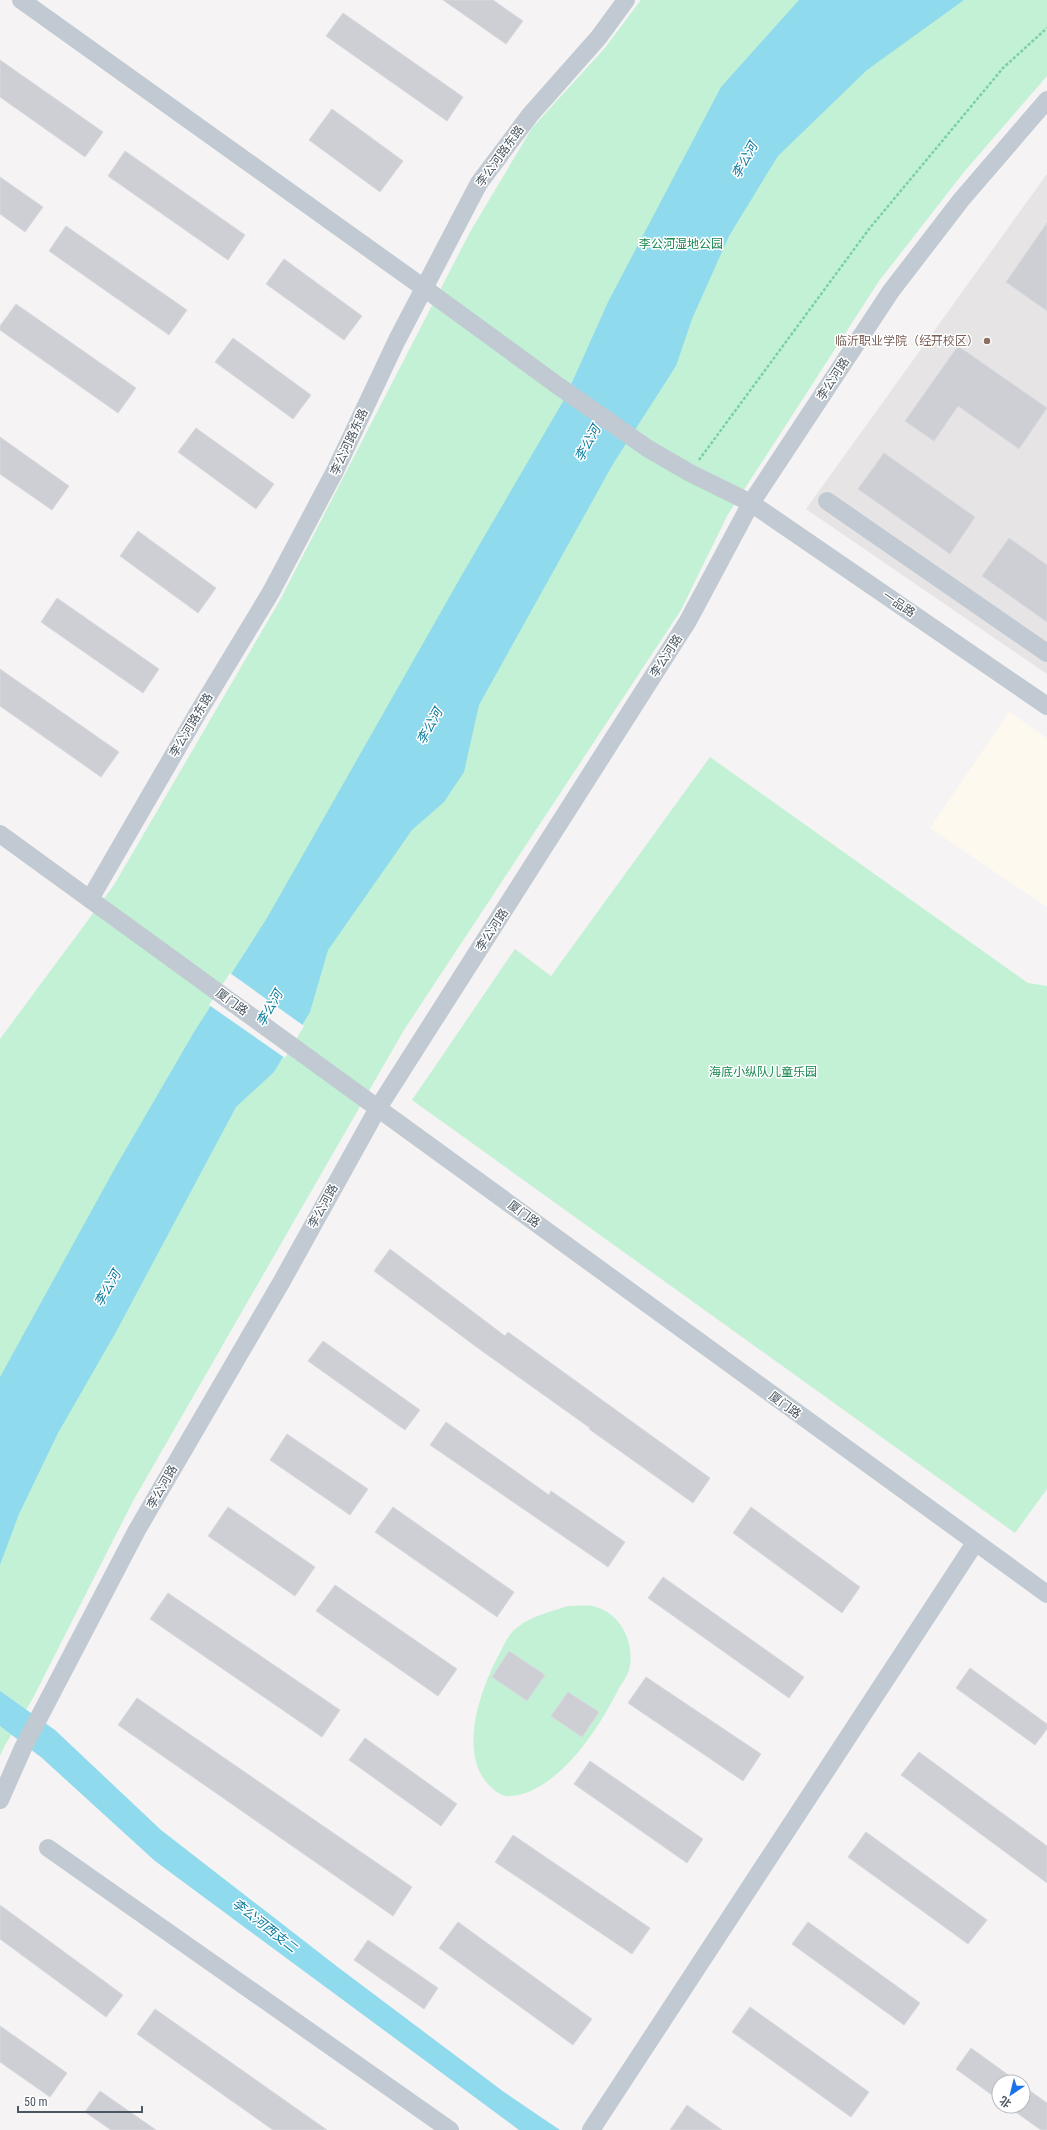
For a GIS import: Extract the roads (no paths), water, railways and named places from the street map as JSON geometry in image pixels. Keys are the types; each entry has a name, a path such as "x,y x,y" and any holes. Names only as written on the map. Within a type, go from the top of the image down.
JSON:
{"street":[{"name":"一品路","path":"21,0 557,385 648,448 690,473 751,503 1047,706"},
{"name":"李公河路东路","path":"90,899 196,716 271,592 335,471 397,340 479,183 530,115 599,37 626,0"},
{"name":"李公河路","path":"0,1800 23,1748 137,1530 282,1280 378,1108 688,622 751,503 891,291 962,200 1047,100"},
{"path":"827,501 1047,652"},
{"name":"厦门路","path":"0,834 1047,1594"},
{"path":"591,2130 976,1543"},
{"path":"48,1848 450,2130"}],"water":[{"name":"李公河","path":"799,0 964,0 867,70 778,156 729,236 692,319 676,366 613,464 479,705 464,772 444,802 412,830 328,950 310,1012 274,1072 236,1107 116,1332 58,1433 19,1514 0,1565 0,1377 115,1168 194,1032 267,918 463,573 565,398 608,302 721,87"},
{"name":"李公河西支二","path":"0,1691 55,1730 161,1830 339,1968 504,2092 560,2130 519,2130 155,1861 42,1758 0,1726"}],"place":[{"name":"临沂职业学院（经开校区）","path":"987,341"}],"park label":[{"name":"李公河湿地公园","path":"681,244"},
{"name":"海底小纵队儿童乐园","path":"763,1072"}]}
